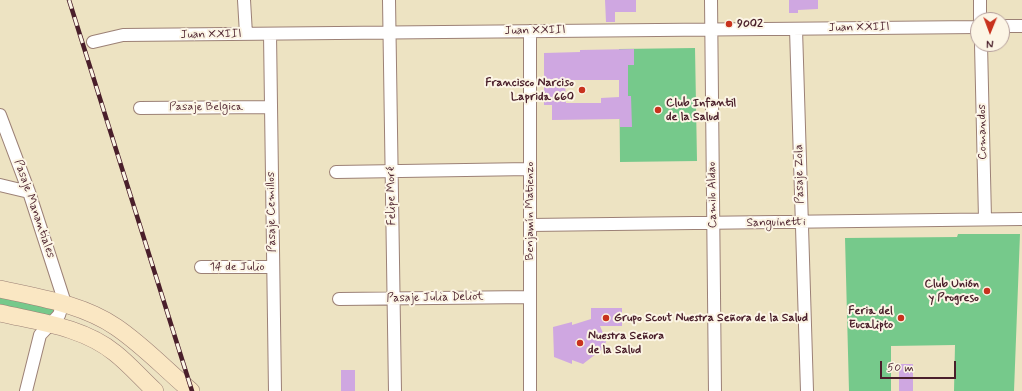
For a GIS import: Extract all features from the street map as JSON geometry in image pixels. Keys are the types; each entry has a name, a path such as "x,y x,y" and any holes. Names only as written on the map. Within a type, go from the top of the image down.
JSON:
{"main road":[{"path":"0,289 81,309 115,327 146,350 191,391"},
{"path":"0,313 68,329 88,337 114,352 154,391"}],"street":[{"path":"244,0 246,34"},
{"name":"Felipe Moré","path":"389,0 395,391"},
{"name":"Camilo Aldao","path":"711,0 715,391"},
{"path":"980,0 980,12"},
{"path":"1010,26 1022,26"},
{"name":"Juan XXIII","path":"93,42 123,35 970,27"},
{"name":"Pasaje Zola","path":"796,29 807,391"},
{"name":"Benjamín Matienzo","path":"530,31 530,391"},
{"name":"Pasaje Cemillos","path":"270,34 275,391"},
{"name":"Comandos","path":"981,52 985,219"},
{"name":"Pasaje Belgica","path":"140,108 271,107"},
{"name":"Pasaje Manantiales","path":"0,115 29,192 64,294 64,304"},
{"path":"336,172 530,169"},
{"path":"0,185 29,192"},
{"name":"Sanguinetti","path":"530,224 713,224 1022,219"},
{"name":"14 de Julio","path":"201,267 273,267"},
{"name":"Pasaje Julia Deliot","path":"339,299 530,297"},
{"path":"26,391 40,335 59,315 64,304"}],"green space":[{"name":"Club Infantil de la Salud","path":"695,48 697,161 620,162 619,49"},
{"path":"958,234 1020,234 1014,391 954,391 955,345 891,346 891,391 849,391 845,238 957,237"},
{"path":"0,289 64,304 55,318 0,313"}],"building":[{"path":"605,0 636,0 636,12 615,12 615,22 606,22"},
{"path":"789,0 818,0 818,9 798,10 798,13 789,13"},
{"name":"Francisco Narciso Laprida 660","path":"634,49 634,65 628,65 628,96 631,96 632,127 620,127 620,119 552,120 552,105 544,105 544,53 580,52 580,50","holes":["565,80 619,80 619,97 601,98 601,103 566,103"]},
{"name":"Nuestra Señora de la Salud","path":"591,308 622,308 622,326 600,326 606,340 605,347 583,364 572,360 572,364 554,357 553,327 572,322 572,325 591,319"},
{"path":"899,364 913,364 913,391 899,391"},
{"path":"341,370 355,370 355,391 341,391"}],"railway":[{"path":"69,0 192,391"}],"place":[{"name":"9002","path":"729,24"},
{"name":"Francisco Narciso Laprida 660","path":"582,90"},
{"name":"Club Infantil de la Salud","path":"658,110"},
{"name":"Club Unión y Progreso","path":"987,291"},
{"name":"Grupo Scout Nuestra Señora de la Salud","path":"606,318"},
{"name":"Feria del Eucalipto","path":"901,318"},
{"name":"Nuestra Señora de la Salud","path":"580,343"}]}
